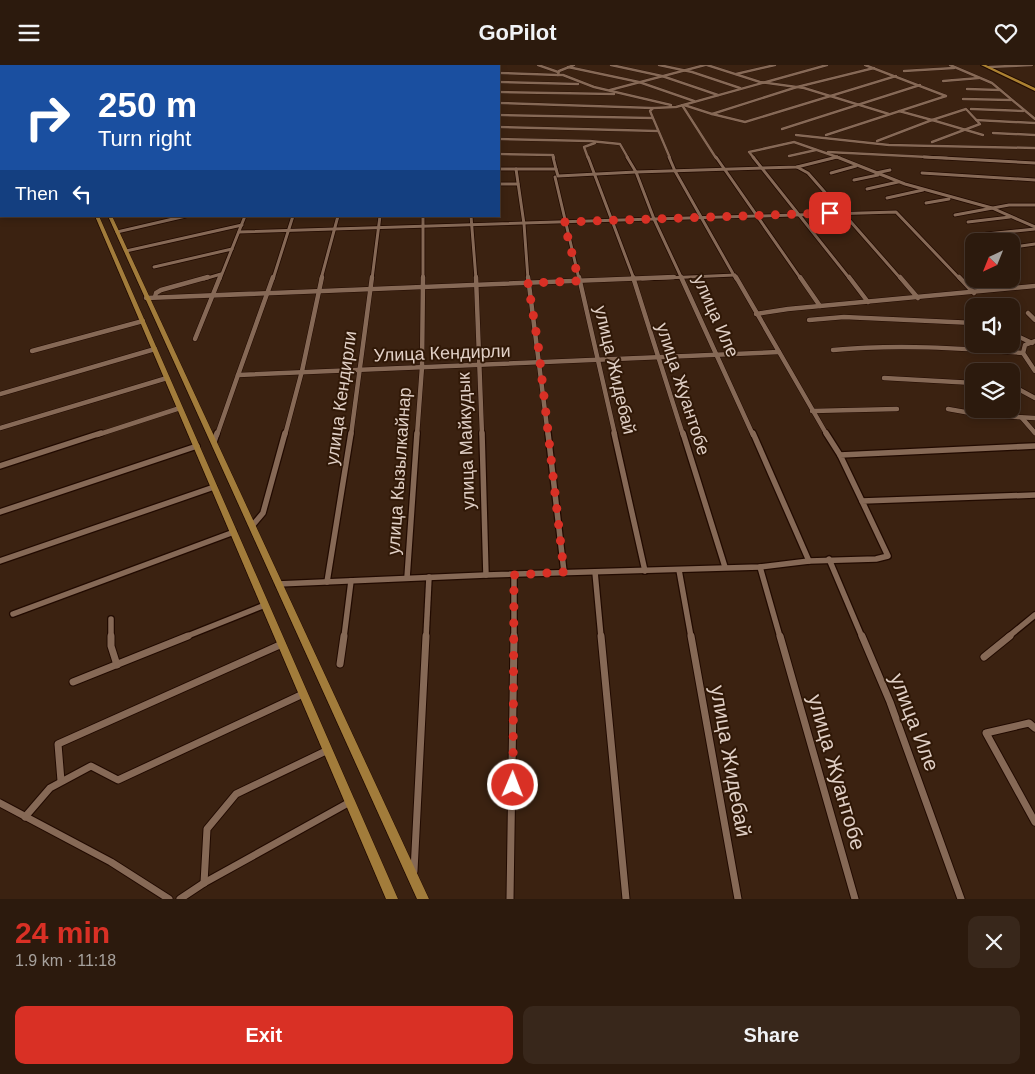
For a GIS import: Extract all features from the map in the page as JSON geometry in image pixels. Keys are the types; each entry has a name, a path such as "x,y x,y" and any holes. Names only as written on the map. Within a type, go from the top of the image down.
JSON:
{"highway":[{"path":"986,66 1035,90"}],"main road":[{"path":"98,217 392,899"},
{"path":"110,217 150,297 163,335 214,442 423,899"},
{"path":"150,339 163,335"}],"street":[{"path":"538,65 607,91 676,107"},
{"path":"500,73 558,74 574,65"},
{"path":"611,65 662,76 718,95"},
{"path":"659,65 684,70 740,88"},
{"path":"607,91 706,65 755,81 800,87 830,95 889,114"},
{"path":"712,67 719,65"},
{"path":"736,74 775,65"},
{"path":"500,103 653,108 676,107 827,65"},
{"path":"826,135 946,96 865,65"},
{"path":"950,65 982,78 1001,90 1035,121"},
{"path":"986,66 1032,65"},
{"path":"1025,66 1035,70"},
{"path":"568,67 639,83 695,102"},
{"path":"712,114 800,87 874,68"},
{"path":"904,71 957,68"},
{"path":"683,105 745,122 896,76"},
{"path":"943,81 982,78"},
{"path":"500,82 586,84"},
{"path":"782,129 920,85"},
{"path":"968,89 1001,90"},
{"path":"500,92 624,94"},
{"path":"963,99 1011,100"},
{"path":"683,105 724,170 820,306"},
{"path":"278,584 564,572 760,567 829,559 876,559 888,556 840,455 812,411 675,171 650,111 653,108"},
{"path":"877,141 950,113 966,109 980,124 932,143"},
{"path":"971,109 1024,111"},
{"path":"898,111 983,135"},
{"path":"500,115 653,118"},
{"path":"976,120 1035,121"},
{"path":"500,127 658,131"},
{"path":"993,133 1035,135"},
{"path":"796,135 889,145 1035,148"},
{"path":"500,139 590,141 595,143"},
{"path":"868,302 749,152 794,142 801,143 898,182 992,208 1035,228"},
{"name":"улица Иле","path":"595,143 620,144 636,172 654,219 682,277 809,561"},
{"name":"улица Жуантобе","path":"595,143 584,147 610,220 634,279 657,357 725,567"},
{"path":"789,156 817,149"},
{"path":"823,152 1035,163"},
{"path":"500,154 553,155 558,175 797,167 836,157"},
{"path":"831,173 856,165"},
{"path":"797,167 808,173 845,213 918,298"},
{"path":"500,169 556,169"},
{"path":"516,169 524,224 528,283 564,572"},
{"path":"854,181 890,170"},
{"path":"922,173 1035,180"},
{"name":"улица Жидебай","path":"555,177 645,571"},
{"path":"867,189 898,182"},
{"path":"500,185 518,185"},
{"path":"887,199 923,190"},
{"path":"926,203 952,198"},
{"path":"955,215 1010,205 1035,205"},
{"path":"239,232 757,215 898,213 974,293"},
{"path":"117,232 182,217"},
{"path":"195,339 245,217"},
{"path":"214,442 268,294 292,217"},
{"path":"252,525 262,513 302,371 318,291 338,217"},
{"name":"улица Кендирли","path":"327,582 361,369 380,217"},
{"name":"улица Кызылкайнар","path":"407,578 422,367 422,226 424,217"},
{"name":"улица Майкудык","path":"471,217 477,285 478,366 483,434 486,575"},
{"path":"968,222 1010,217"},
{"path":"126,251 242,225"},
{"path":"994,233 1035,228"},
{"path":"1021,246 1035,244"},
{"path":"154,267 232,249"},
{"path":"150,297 161,290 221,274"},
{"path":"150,297 735,275"},
{"path":"756,314 820,306 1035,286"},
{"path":"1028,313 1035,320"},
{"path":"810,319 844,317 965,323"},
{"path":"32,351 143,321"},
{"path":"1020,337 1033,342"},
{"path":"1033,342 1025,345 1023,353 1035,371"},
{"path":"833,350 866,347 970,347 1023,353"},
{"path":"0,394 155,349"},
{"name":"Улица Кендирли","path":"238,375 779,352"},
{"path":"0,428 167,378"},
{"path":"884,378 965,382"},
{"path":"1020,387 1029,397 1035,398"},
{"path":"0,466 180,408"},
{"path":"812,411 897,409"},
{"path":"948,409 982,415 1035,418"},
{"path":"1022,418 1035,433"},
{"path":"0,512 197,446"},
{"path":"840,455 1035,446"},
{"path":"0,561 214,487"},
{"path":"862,501 1035,495"},
{"path":"13,614 234,532"},
{"name":"улица Иле","path":"829,559 890,702 962,899"},
{"name":"улица Жуантобе","path":"760,567 855,899"},
{"name":"улица Жидебай","path":"679,570 738,899"},
{"path":"596,572 626,899"},
{"path":"510,899 514,575"},
{"path":"413,877 429,577"},
{"path":"340,664 351,581"},
{"path":"73,683 265,605"},
{"path":"984,657 1035,615"},
{"path":"111,619 111,646 117,665"},
{"path":"60,781 58,744 282,644"},
{"path":"25,817 50,788 91,766 118,780 304,694"},
{"path":"1035,728 1029,723 986,733 1035,822"},
{"path":"204,883 207,829 236,794 328,750"},
{"path":"180,899 204,883 350,802"},
{"path":"0,803 111,862 169,899"}],"route":[{"path":"513,785 514,575 564,572 538,344 528,283 579,281 564,222 830,213"}]}
